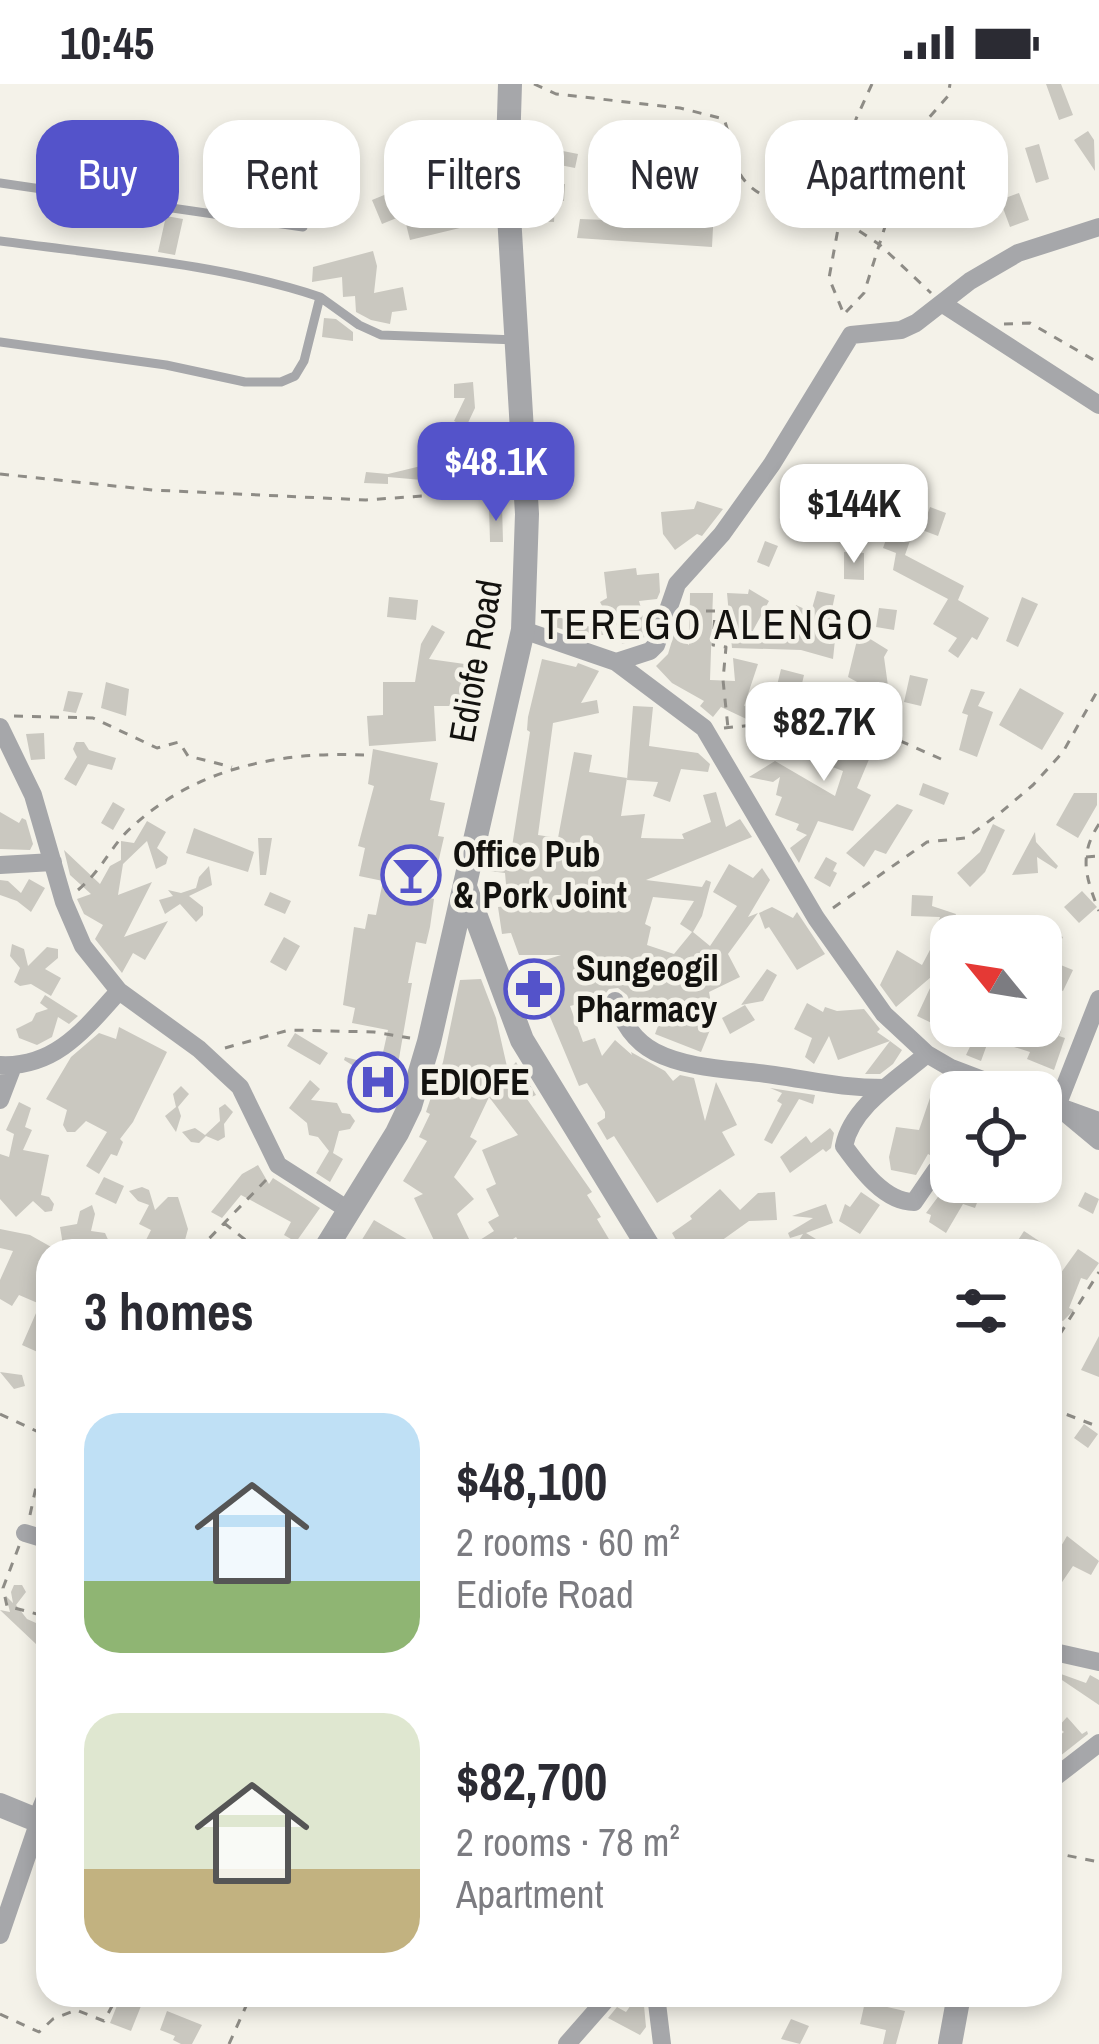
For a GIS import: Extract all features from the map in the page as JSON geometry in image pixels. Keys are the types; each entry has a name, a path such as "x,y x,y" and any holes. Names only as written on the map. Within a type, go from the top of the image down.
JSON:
{"street":[{"name":"Ediofe Road","path":"332,1239 410,1106 429,1042 523,630 527,501 507,182 509,84"},
{"path":"616,662 650,651 662,632 677,584 722,534 772,464 851,335 901,330 1018,253 1099,227"},
{"path":"943,304 1099,405"},
{"path":"523,630 616,662 704,728 815,918 884,1014 927,1054 959,1071"},
{"path":"0,727 33,795 64,902 83,946 119,991 199,1049 240,1087 278,1166 350,1211"},
{"path":"0,865 53,862"},
{"path":"465,887 522,1040 644,1239"},
{"path":"0,1100 7,1065 40,1062 64,1048 119,991"},
{"path":"1062,1076 1099,999"},
{"path":"615,1001 632,1034 654,1051 681,1060 838,1088 886,1088"},
{"path":"927,1054 886,1088 846,1134 844,1146 881,1189 902,1202 914,1202 930,1181"},
{"path":"1062,1107 1099,1120"},
{"path":"1062,1113 1099,1141"},
{"path":"25,1533 36,1536"},
{"path":"1062,1653 1099,1661"},
{"path":"1062,1772 1099,1743"},
{"path":"0,1805 36,1809"},
{"path":"0,1935 36,1833"},
{"path":"567,2044 599,2007"},
{"path":"657,2007 662,2044"},
{"path":"950,2044 957,2007"}],"lane":[{"path":"0,183 203,212"},
{"path":"0,242 108,254 250,279 320,297 381,335 514,340"},
{"path":"0,342 166,365 245,382 281,382 295,376 304,361 320,297"}],"path":[{"path":"534,84 556,94 680,108 724,119 737,170 765,196"},
{"path":"856,120 872,84"},
{"path":"844,313 864,293 914,135 948,96 950,84"},
{"path":"838,228 829,278 851,335"},
{"path":"855,228 943,304"},
{"path":"976,325 1030,322 1099,364"},
{"path":"0,474 153,490 367,500 527,501"},
{"path":"668,610 715,611 713,645 726,646 723,680 728,728"},
{"path":"815,918 927,842 966,838 1000,813 1063,752 1099,688"},
{"path":"0,716 93,718 157,748 179,742 188,756 236,769"},
{"path":"704,728 821,718 880,732 941,759"},
{"path":"64,902 101,871 129,829 185,788 236,769 306,753 364,755"},
{"path":"1099,824 1084,856 1085,876 1099,911"},
{"path":"1084,856 1099,856"},
{"path":"199,1049 228,1048 289,1030 374,1032 429,1042"},
{"path":"209,1239 278,1166"},
{"path":"224,1223 244,1239"},
{"path":"1062,1330 1099,1272"},
{"path":"1062,1413 1099,1427"},
{"path":"0,1414 36,1431"},
{"path":"1062,1854 1099,1862"},
{"path":"0,2014 39,2032 53,2019 76,2010 104,2021 112,2007"},
{"path":"229,2044 245,2007"}],"building":[{"path":"1046,84 1061,84 1073,115 1059,120"},
{"path":"1088,131 1094,140 1095,171 1074,140"},
{"path":"1039,144 1049,179 1036,183 1025,148"},
{"path":"564,151 578,154 575,168 564,166"},
{"path":"1019,193 1029,220 1010,227 1008,197"},
{"path":"384,195 384,223 382,224 372,200"},
{"path":"179,218 183,219 175,255 158,252 163,228 179,228"},
{"path":"580,219 588,219 588,228 713,228 712,247 577,238"},
{"path":"407,228 460,228 410,240"},
{"path":"373,251 377,266 374,293 403,287 407,310 392,312 390,324 356,312 355,296 343,297 342,277 312,282 313,267"},
{"path":"324,318 336,319 353,332 353,341 322,337"},
{"path":"473,382 475,408 466,427 454,421 465,398 454,398 454,384"},
{"path":"421,466 422,480 388,477 388,484 364,483 366,472 388,474"},
{"path":"697,501 723,509 702,536 697,534 675,550 663,534 661,512 694,509"},
{"path":"502,505 503,542 490,542 489,506"},
{"path":"930,507 946,513 938,536 922,530"},
{"path":"890,528 912,535 905,555 964,586 958,600 989,618 977,640 972,637 958,658 948,651 957,638 933,624 948,599 893,570 896,553 883,548"},
{"path":"765,541 778,546 769,567 757,562"},
{"path":"844,552 864,553 864,580 844,579"},
{"path":"636,568 637,575 659,573 660,592 657,599 639,601 645,637 622,644 615,619 610,621 600,602 607,598 604,572"},
{"path":"749,589 769,601 750,636 788,641 796,605 811,612 817,591 835,595 830,619 837,620 833,659 801,650 732,648 727,593 748,594"},
{"path":"690,593 713,593 710,680 735,681 733,658 758,664 744,706 774,698 781,669 804,675 800,692 785,688 794,747 784,749 746,736 770,730 721,707 713,717 700,706 704,701 672,683 656,666 668,654 674,634 689,645"},
{"path":"389,597 418,600 416,620 387,617"},
{"path":"1022,597 1038,604 1018,647 1006,641"},
{"path":"879,608 897,610 894,630 876,627"},
{"path":"558,617 606,635 580,635 555,627"},
{"path":"432,625 445,632 429,659 479,666 475,680 466,678 466,706 434,706 436,741 369,746 367,716 383,715 383,682 415,682 421,644"},
{"path":"859,632 888,650 884,657 888,686 868,688 848,677"},
{"path":"542,659 599,671 581,703 597,700 599,713 553,723 538,835 558,838 574,752 592,755 589,772 627,778 621,816 645,814 641,838 684,839 682,834 711,822 703,795 716,792 726,827 740,819 752,837 646,880 702,887 706,880 711,882 693,932 710,946 737,906 713,892 729,864 753,878 762,868 770,880 748,917 758,913 728,954 740,977 709,992 714,1020 701,1052 655,1034 664,1010 636,1015 627,995 618,988 609,989 602,998 570,1006 583,1042 595,1038 602,1056 615,1040 673,1081 680,1075 694,1078 705,1121 716,1082 737,1125 722,1132 735,1155 657,1203 614,1136 607,1140 597,1123 605,1112 587,1083 579,1086 548,1012 542,1013 533,995 523,967 561,955 519,955 511,933 502,934 498,907 508,906 505,873 490,871 493,850 511,853 530,732 528,717","holes":["653,897 694,901 680,924 692,932 674,954 647,945 651,927 645,924"]},
{"path":"910,675 928,679 921,706 904,702"},
{"path":"106,682 129,689 126,716 101,708"},
{"path":"1020,688 1064,713 1042,750 999,725"},
{"path":"971,689 985,692 978,706 993,712 977,757 959,750 968,715 962,713"},
{"path":"68,691 83,693 76,713 63,711"},
{"path":"831,705 850,708 842,737 875,745 857,788 871,795 853,831 818,821 799,863 790,848 807,835 796,830 799,824 775,815 782,797 776,795 780,777 773,782 749,777 775,761 835,796 843,771 814,760"},
{"path":"633,706 653,707 649,746 698,753 710,764 708,772 681,769 670,802 653,796 658,782 627,780"},
{"path":"44,733 45,759 31,760 26,734"},
{"path":"76,742 116,758 112,770 88,764 76,786 64,779 77,757"},
{"path":"373,749 438,763 430,800 445,803 430,927 426,944 416,942 408,983 412,983 397,1070 403,1072 395,1100 365,1092 370,1076 344,1060 380,1066 388,1030 352,1023 355,1008 343,1005 354,927 365,929 368,914 376,915 383,881 359,876 365,848 358,846 374,786 368,784"},
{"path":"923,783 949,793 944,805 919,795"},
{"path":"1074,793 1097,793 1097,805 1078,838 1056,825"},
{"path":"113,802 125,809 113,830 101,823"},
{"path":"897,804 913,810 886,854 875,850 864,867 846,853"},
{"path":"0,812 19,823 26,820 33,844 30,850 0,849"},
{"path":"147,821 166,832 157,848 168,857 156,869 147,841 123,864 118,895 152,882 124,937 168,921 145,960 133,953 122,973 95,939 103,925 84,914 77,899 91,894 70,875 64,850 100,884 110,866 121,860 121,841 134,843"},
{"path":"993,824 1005,830 985,872 970,887 957,873 980,852"},
{"path":"194,828 254,852 248,872 186,853"},
{"path":"1035,832 1036,842 1058,866 1037,857 1038,873 1012,875"},
{"path":"258,838 272,838 266,875 260,875"},
{"path":"826,857 837,863 830,887 814,878"},
{"path":"209,866 212,885 189,896 203,907 203,915 196,922 180,904 165,914 159,900 173,896 168,890 181,893 196,888"},
{"path":"29,879 45,888 31,912 0,895 0,880 21,893"},
{"path":"1082,891 1097,907 1079,923 1064,907"},
{"path":"270,892 291,901 285,914 264,905"},
{"path":"912,895 933,896 932,906 956,914 930,917 911,916"},
{"path":"772,907 793,918 797,912 825,954 797,970 769,927 765,929 759,913"},
{"path":"284,937 300,946 286,971 270,962"},
{"path":"12,944 24,949 28,966 47,947 58,949 58,958 45,969 61,978 51,996 31,984 14,982 20,968 10,956"},
{"path":"897,950 922,965 930,950 930,978 896,1007 880,985"},
{"path":"1062,966 1073,970 1062,991"},
{"path":"767,969 777,975 763,1001 741,1005"},
{"path":"481,979 508,1071 516,1062 536,1095 527,1099 592,1192 587,1195 609,1239 481,1239 494,1231 488,1222 499,1216 486,1189 496,1184 482,1150 518,1135 489,1097 470,1137 477,1141 454,1177 474,1199 457,1214 469,1239 433,1239 414,1198 423,1194 403,1181 427,1141 419,1137 443,1062 460,980"},
{"path":"930,988 930,1022 917,1016"},
{"path":"45,995 78,1016 69,1024 58,1017 52,1037 37,1045 19,1038 16,1029 48,1009 40,1003"},
{"path":"807,1003 823,1012 825,1007 864,1009 880,1029 877,1032 890,1041 838,1060 829,1036 814,1064 805,1057 812,1038 794,1029"},
{"path":"745,1005 755,1020 730,1034 722,1018"},
{"path":"119,1027 167,1052 120,1139 117,1156 111,1154 99,1174 86,1166 107,1132 86,1121 75,1132 67,1132 63,1125 67,1110 46,1099 71,1057 99,1033 116,1039"},
{"path":"295,1033 328,1053 320,1065 287,1046"},
{"path":"890,1041 902,1050 893,1064 880,1074 865,1074"},
{"path":"970,1047 986,1047 981,1061 966,1055"},
{"path":"1014,1047 1062,1047 1054,1070 1027,1059 1030,1052"},
{"path":"310,1080 320,1089 311,1100 337,1103 355,1121 350,1129 339,1131 333,1153 343,1159 330,1182 316,1173 329,1151 318,1137 309,1135 307,1123 289,1108"},
{"path":"181,1086 189,1094 178,1107 181,1116 176,1132 165,1116 176,1107 173,1094"},
{"path":"770,1088 815,1095 813,1104 799,1099 772,1144 764,1140 782,1104 777,1101 782,1093"},
{"path":"930,1098 930,1155 916,1175 891,1170 896,1127 919,1130"},
{"path":"19,1102 31,1108 25,1127 32,1130 23,1150 49,1155 41,1195 54,1204 52,1211 45,1212 33,1201 16,1217 0,1199 0,1154 9,1157 14,1134 6,1130"},
{"path":"225,1104 233,1112 224,1124 225,1137 218,1141 206,1136 199,1143 182,1132 195,1128 205,1135 220,1121 219,1108"},
{"path":"830,1128 834,1133 831,1148 790,1173 780,1157 806,1136 811,1143"},
{"path":"258,1165 269,1184 273,1178 320,1208 298,1239 284,1235 291,1222 241,1195 222,1218 211,1212 242,1174"},
{"path":"104,1177 124,1186 116,1204 95,1194"},
{"path":"720,1189 740,1210 758,1193 775,1192 777,1220 749,1221 724,1239 675,1239 672,1233"},
{"path":"149,1190 155,1210 168,1197 178,1197 188,1229 185,1239 146,1239 151,1230 139,1224 149,1205 129,1191"},
{"path":"861,1192 880,1205 860,1234 839,1221 845,1204 850,1207"},
{"path":"1085,1192 1099,1199 1093,1214 1078,1206"},
{"path":"933,1203 977,1203 975,1208 963,1204 946,1233 929,1222 931,1215 926,1213"},
{"path":"826,1204 833,1223 806,1233 816,1239 800,1239 803,1234 790,1238 788,1233 813,1218 792,1216"},
{"path":"92,1205 91,1231 105,1233 108,1239 62,1239 60,1227 77,1224 80,1211"},
{"path":"374,1220 406,1239 362,1239"},
{"path":"0,1229 37,1239 36,1302 19,1295 12,1306 0,1299 0,1280 13,1251 0,1248"},
{"path":"1078,1249 1099,1263 1087,1280 1081,1278 1069,1308 1074,1310 1063,1321 1062,1321 1062,1271"},
{"path":"36,1313 36,1351 22,1345"},
{"path":"1099,1336 1099,1377 1081,1370"},
{"path":"0,1372 22,1375 25,1386 14,1389"},
{"path":"1084,1424 1098,1434 1088,1448 1074,1438"},
{"path":"1067,1536 1099,1561 1091,1575 1073,1566 1062,1582 1062,1545"},
{"path":"14,1585 22,1585 26,1592 16,1605 36,1623 36,1644 0,1610 10,1612 6,1596 13,1603"},
{"path":"1062,1674 1086,1683 1090,1675 1099,1680 1099,1705 1062,1680"},
{"path":"1067,1717 1082,1734 1088,1734 1062,1755 1064,1732 1062,1723"},
{"path":"116,2007 141,2007 131,2031 110,2023"},
{"path":"617,2007 626,2012 630,2007 644,2007 646,2027 640,2035 608,2018"},
{"path":"864,2007 905,2011 896,2044 883,2044 886,2030 860,2024"},
{"path":"167,2011 202,2025 192,2044 181,2044 160,2030"},
{"path":"791,2019 809,2026 800,2044 781,2039"}],"place":[{"name":"Office Pub & Pork Joint","path":"411,875"},
{"name":"Sungeogil Pharmacy","path":"534,989"},
{"name":"EDIOFE","path":"378,1082"}],"district":[{"name":"TEREGO ALENGO","path":"708,624"}]}
